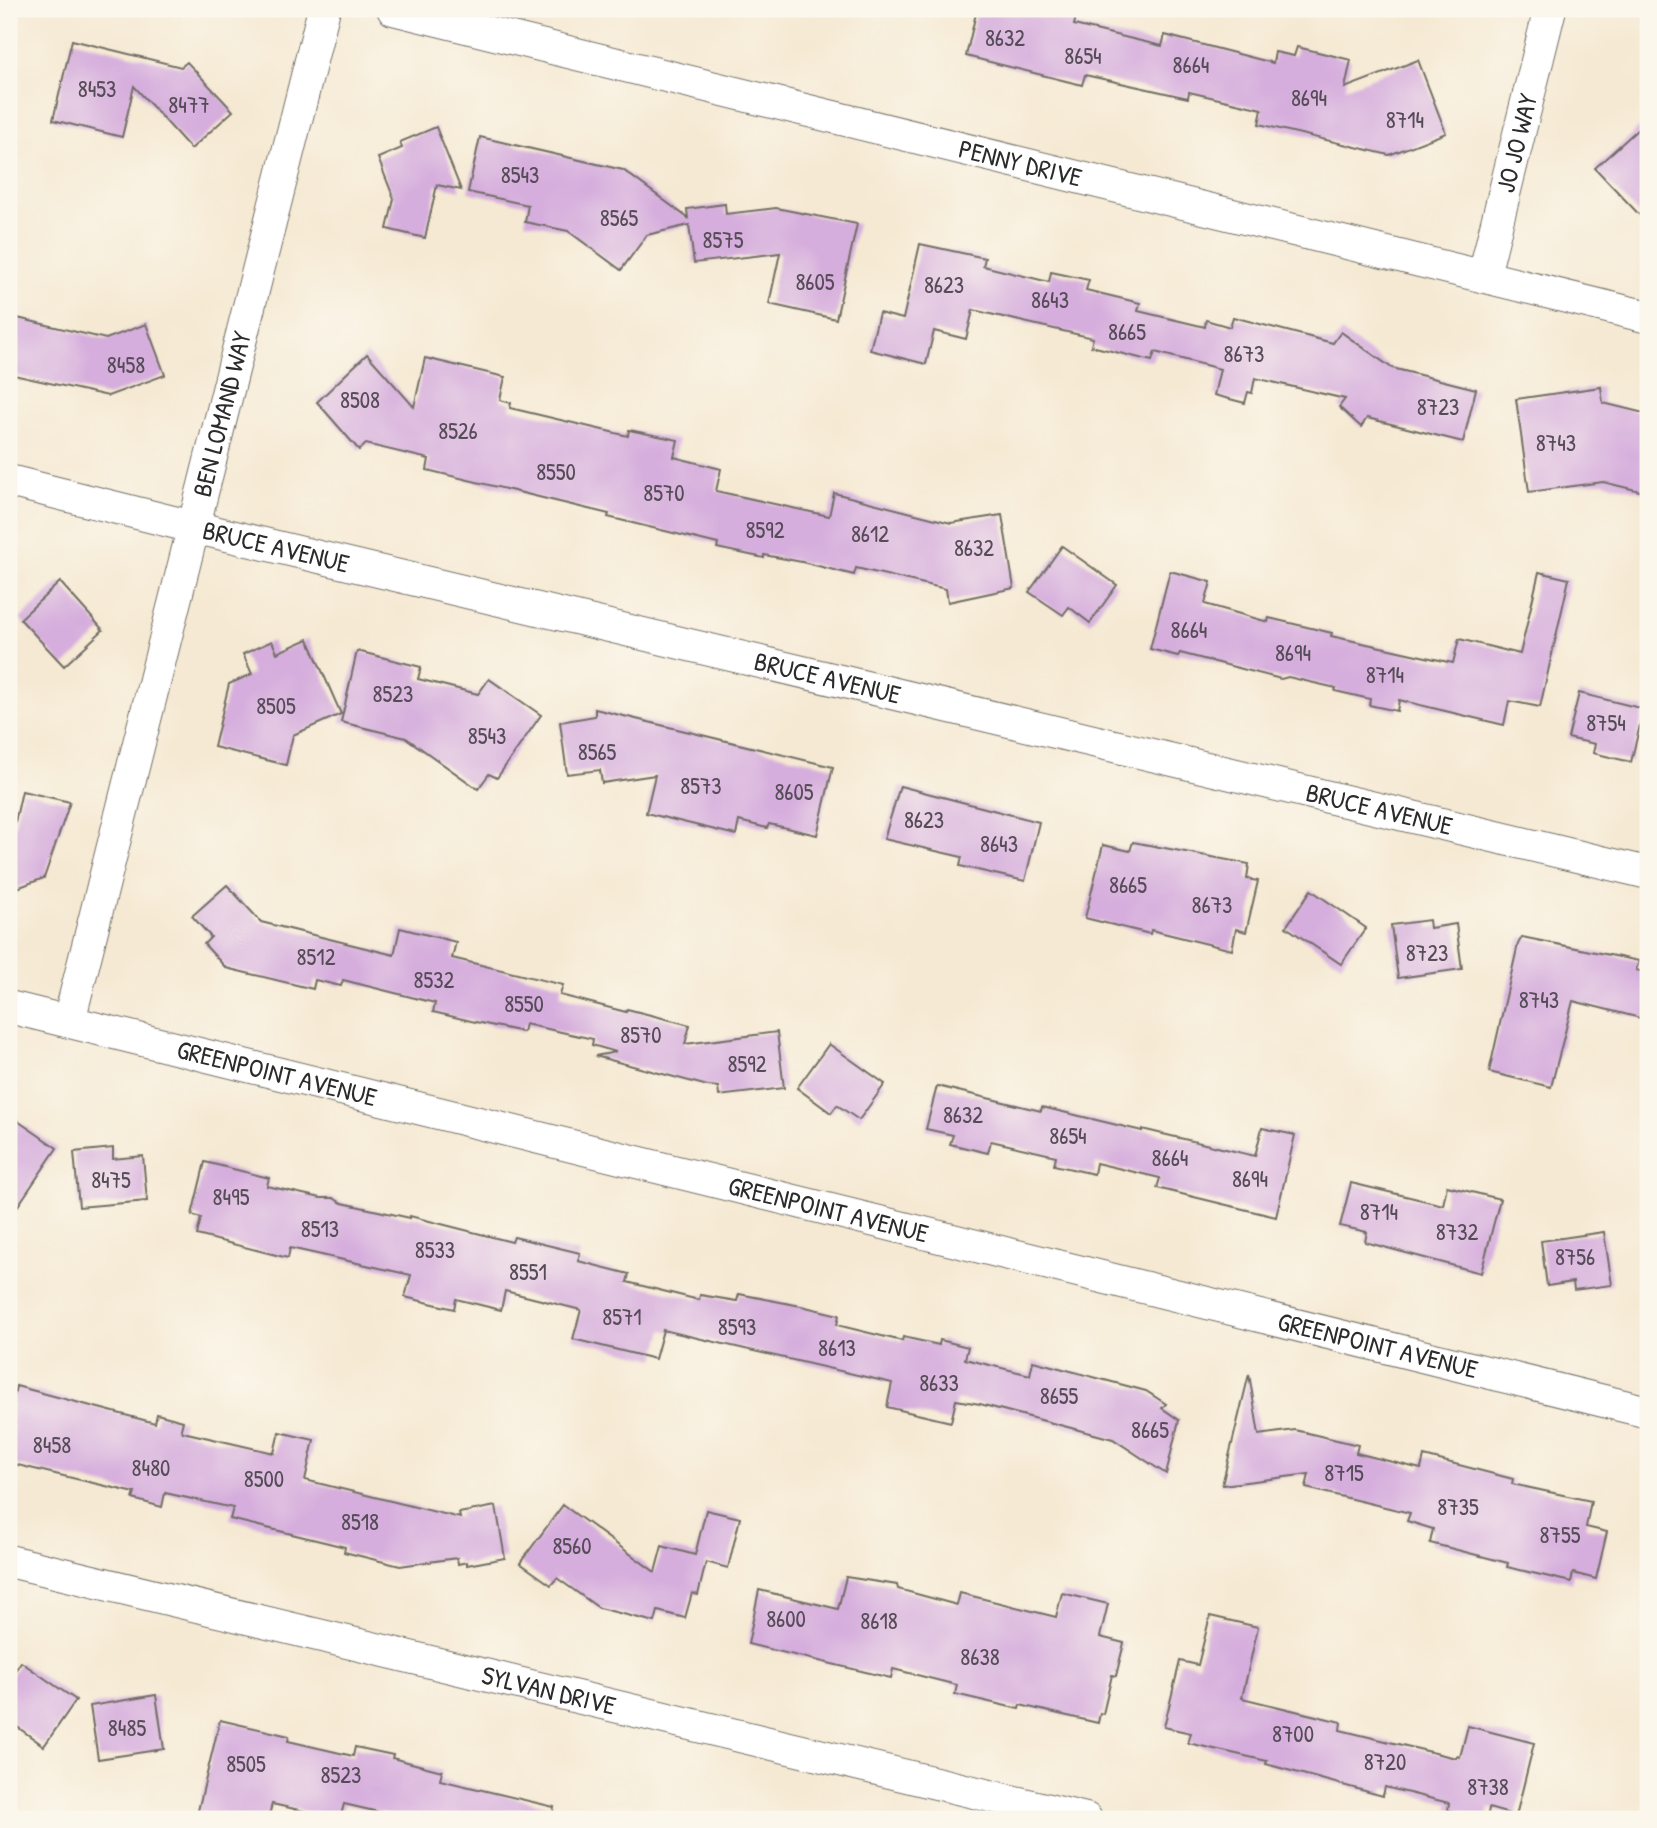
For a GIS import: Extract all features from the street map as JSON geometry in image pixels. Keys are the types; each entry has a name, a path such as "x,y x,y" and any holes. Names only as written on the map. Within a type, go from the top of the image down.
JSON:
{"street":[{"name":"BEN LOMAND WAY","path":"69,1021 324,9"},
{"name":"PENNY DRIVE","path":"393,9 1648,317"},
{"name":"JO JO WAY","path":"1484,275 1550,9"},
{"name":"BRUCE AVENUE","path":"9,481 1648,873"},
{"name":"GREENPOINT AVENUE","path":"9,1007 1648,1412"},
{"name":"SYLVAN DRIVE","path":"9,1561 1086,1819"}],"building":[{"path":"977,9 1078,9 1074,25 1162,46 1165,35 1273,63 1275,52 1294,56 1297,47 1351,60 1345,88 1418,60 1446,133 1389,155 1259,124 1262,109 1189,92 1188,98 1085,75 1082,85 966,56"},
{"path":"72,40 181,67 187,62 233,111 191,149 134,86 122,137 53,120"},
{"path":"1648,120 1648,224 1595,168"},
{"path":"436,127 461,190 437,185 425,238 387,229 394,199 378,158 402,148 400,142"},
{"path":"480,137 623,170 688,218 687,209 725,204 726,214 776,208 857,224 836,319 769,304 780,253 694,263 689,225 647,235 621,270 568,231 525,222 528,205 468,192"},
{"path":"920,244 985,258 983,266 1049,282 1051,272 1089,280 1086,290 1140,303 1138,311 1205,327 1206,320 1230,327 1233,317 1333,343 1341,332 1392,368 1476,389 1463,442 1367,418 1361,427 1339,407 1345,399 1255,378 1252,393 1248,392 1245,403 1214,395 1220,369 1155,352 1152,361 1091,346 1093,338 973,310 966,339 934,331 926,364 870,350 879,313 903,319"},
{"path":"9,316 106,339 146,324 165,375 108,396 9,374"},
{"path":"367,354 414,407 425,358 505,377 500,400 511,403 510,408 628,436 629,430 678,440 674,457 721,469 716,491 829,516 834,493 951,523 1002,515 1014,588 948,602 946,589 856,568 854,575 802,562 764,555 764,558 717,548 718,544 608,517 609,514 427,470 429,459 366,444 359,450 317,402"},
{"path":"1601,387 1603,403 1648,414 1648,493 1603,482 1529,492 1516,399"},
{"path":"1062,546 1117,585 1090,623 1069,607 1063,615 1029,592"},
{"path":"1170,571 1211,582 1205,604 1268,622 1269,618 1332,633 1331,636 1453,663 1459,639 1520,654 1539,572 1569,579 1540,707 1509,701 1504,725 1399,700 1397,711 1369,705 1370,699 1335,691 1336,688 1288,677 1281,679 1180,653 1178,656 1150,649"},
{"path":"60,582 103,630 64,666 20,619"},
{"path":"308,639 341,714 293,735 286,765 214,747 229,684 252,674 243,654 272,641 277,653"},
{"path":"357,651 421,667 418,679 478,694 489,679 541,715 497,778 489,774 478,789 406,738 341,722"},
{"path":"1579,693 1644,709 1631,762 1593,753 1595,744 1568,738"},
{"path":"595,709 833,767 817,835 769,824 767,828 739,821 736,835 646,813 655,775 602,783 600,770 567,774 560,722 595,716"},
{"path":"900,786 1039,822 1025,881 960,866 962,857 884,839"},
{"path":"22,791 70,802 44,878 9,891 9,833 13,831"},
{"path":"1133,842 1249,864 1247,879 1258,881 1246,932 1236,929 1232,950 1151,930 1150,934 1085,918 1103,845 1130,851"},
{"path":"227,885 261,922 394,955 400,928 456,942 452,958 563,985 560,995 690,1025 685,1044 777,1032 784,1088 719,1096 718,1087 595,1056 616,1052 592,1045 593,1039 525,1024 523,1032 471,1021 433,1012 435,1003 343,980 341,986 315,980 313,989 226,968 204,944 211,937 192,916"},
{"path":"1311,890 1366,928 1341,964 1286,927"},
{"path":"1429,920 1430,928 1456,924 1462,969 1398,978 1391,925"},
{"path":"1522,937 1639,961 1636,970 1648,973 1648,1020 1573,1001 1551,1087 1489,1072 1518,944"},
{"path":"829,1044 885,1084 859,1120 837,1105 831,1113 797,1088"},
{"path":"937,1086 1255,1156 1262,1128 1295,1135 1276,1217 1157,1188 1160,1178 1096,1163 1094,1174 1054,1165 1056,1156 991,1141 988,1153 950,1144 953,1135 926,1129"},
{"path":"9,1115 57,1148 9,1219"},
{"path":"113,1148 113,1159 143,1156 147,1201 79,1207 74,1152"},
{"path":"205,1162 269,1178 267,1186 321,1198 333,1198 342,1203 410,1216 512,1242 514,1237 580,1253 578,1261 629,1274 627,1282 699,1300 700,1295 737,1301 739,1294 801,1306 839,1315 837,1325 902,1341 903,1337 939,1345 940,1340 968,1347 965,1359 1030,1375 1033,1361 1146,1391 1166,1404 1162,1408 1179,1420 1166,1474 1113,1439 980,1404 956,1400 951,1422 887,1407 892,1383 663,1330 655,1359 573,1339 581,1310 505,1291 501,1310 456,1299 454,1309 405,1297 411,1275 290,1248 288,1258 197,1235 201,1218 192,1215"},
{"path":"1351,1183 1443,1205 1447,1186 1500,1199 1481,1273 1365,1242 1367,1232 1340,1226"},
{"path":"1604,1232 1612,1285 1574,1290 1573,1282 1547,1286 1541,1241"},
{"path":"1249,1374 1259,1435 1295,1430 1358,1445 1356,1453 1421,1469 1424,1456 1513,1479 1512,1484 1591,1501 1586,1527 1607,1532 1596,1579 1573,1573 1571,1582 1507,1567 1508,1563 1430,1543 1433,1529 1407,1521 1410,1513 1306,1488 1309,1474 1222,1485"},
{"path":"16,1386 155,1423 157,1414 183,1421 183,1432 274,1453 279,1432 314,1440 305,1480 460,1518 459,1513 496,1506 505,1558 467,1565 467,1562 458,1564 457,1558 400,1566 344,1552 345,1547 230,1519 233,1508 165,1493 162,1507 133,1499 135,1493 9,1463 9,1418"},
{"path":"563,1505 655,1572 662,1546 695,1555 706,1510 740,1518 728,1568 706,1562 698,1595 692,1593 685,1618 658,1611 655,1622 599,1608 557,1578 551,1585 520,1563"},
{"path":"846,1577 897,1585 898,1589 957,1605 960,1593 1056,1617 1062,1593 1108,1604 1100,1637 1124,1643 1116,1676 1112,1675 1103,1714 1100,1713 1098,1723 1020,1705 1019,1709 955,1694 957,1685 893,1669 891,1678 748,1644 759,1590 838,1609"},
{"path":"1210,1616 1258,1627 1242,1698 1341,1722 1340,1730 1456,1758 1460,1757 1468,1726 1534,1743 1516,1816 1489,1808 1487,1819 1484,1819 1448,1810 1449,1803 1385,1787 1383,1796 1266,1764 1267,1761 1188,1743 1191,1733 1164,1727 1180,1661 1198,1665"},
{"path":"21,1662 76,1700 44,1746 9,1721 9,1679"},
{"path":"156,1695 164,1749 98,1759 90,1706"},
{"path":"220,1720 289,1736 288,1741 353,1756 355,1747 393,1755 392,1758 442,1771 440,1780 554,1807 552,1819 409,1819 344,1804 340,1819 272,1804 268,1819 196,1819"}]}
